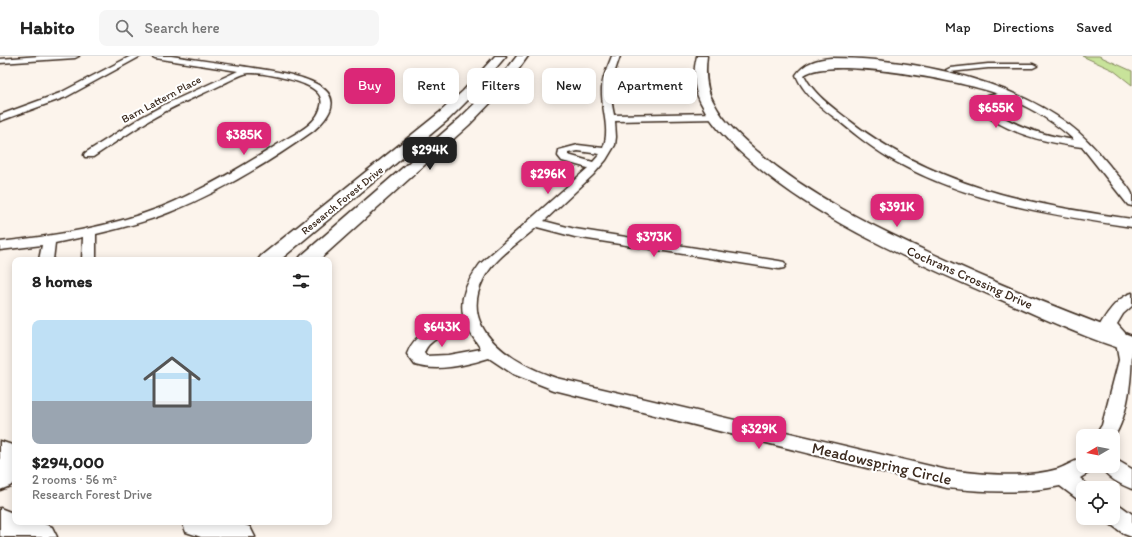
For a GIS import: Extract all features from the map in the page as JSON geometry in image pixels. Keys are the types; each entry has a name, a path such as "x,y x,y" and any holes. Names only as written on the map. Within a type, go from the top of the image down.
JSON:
{"main road":[{"name":"Research Forest Drive","path":"272,257 444,116 467,94 501,56"},
{"name":"Research Forest Drive","path":"311,257 479,108 501,85 523,56"},
{"name":"Cochrans Crossing Drive","path":"702,56 700,67 701,86 713,113 726,130 745,148 787,183 842,217 904,248 979,282 1129,342"},
{"path":"0,452 12,456"},
{"path":"0,478 12,468"},
{"path":"6,524 41,537"},
{"path":"205,525 239,537"}],"street":[{"path":"0,61 75,56"},
{"path":"0,118 68,92 137,56"},
{"path":"0,246 49,240 90,232 148,216 207,191 300,134 314,123 326,109 327,99 321,90 312,83 289,76 155,56"},
{"path":"492,351 475,357 436,363 421,361 415,354 416,347 424,339 436,333 472,321 469,305 472,288 479,275 499,252 535,223 595,166 606,152 610,142 610,114 606,87 616,56"},
{"path":"1132,202 1074,133 1054,119 1010,95 947,70 903,61 837,57 810,65 802,71 800,75 805,85 839,118 890,154 919,169 956,184 1011,202 1062,213 1132,223"},
{"path":"0,66 10,60"},
{"path":"947,70 988,66 1033,66"},
{"name":"Barn Lattern Place","path":"88,155 163,110 247,70"},
{"path":"1010,95 980,100 978,105 996,118 1027,132 1041,137 1084,144"},
{"path":"610,114 713,113"},
{"path":"595,166 566,159 563,156 563,152 566,150 580,148 606,152"},
{"path":"535,223 575,233 780,265"},
{"path":"89,257 90,232"},
{"path":"46,257 49,240"},
{"path":"1110,429 1127,360 1129,342 1108,326 1118,311 1132,298"},
{"name":"Meadowspring Circle","path":"472,321 486,345 498,357 531,377 554,384 954,480 1000,483 1062,476 1076,469"},
{"path":"1120,472 1132,480"},
{"path":"1062,476 1076,487"},
{"path":"1120,518 1132,527"}],"green space":[{"path":"1082,56 1099,56 1132,71 1132,85 1113,70"}]}
